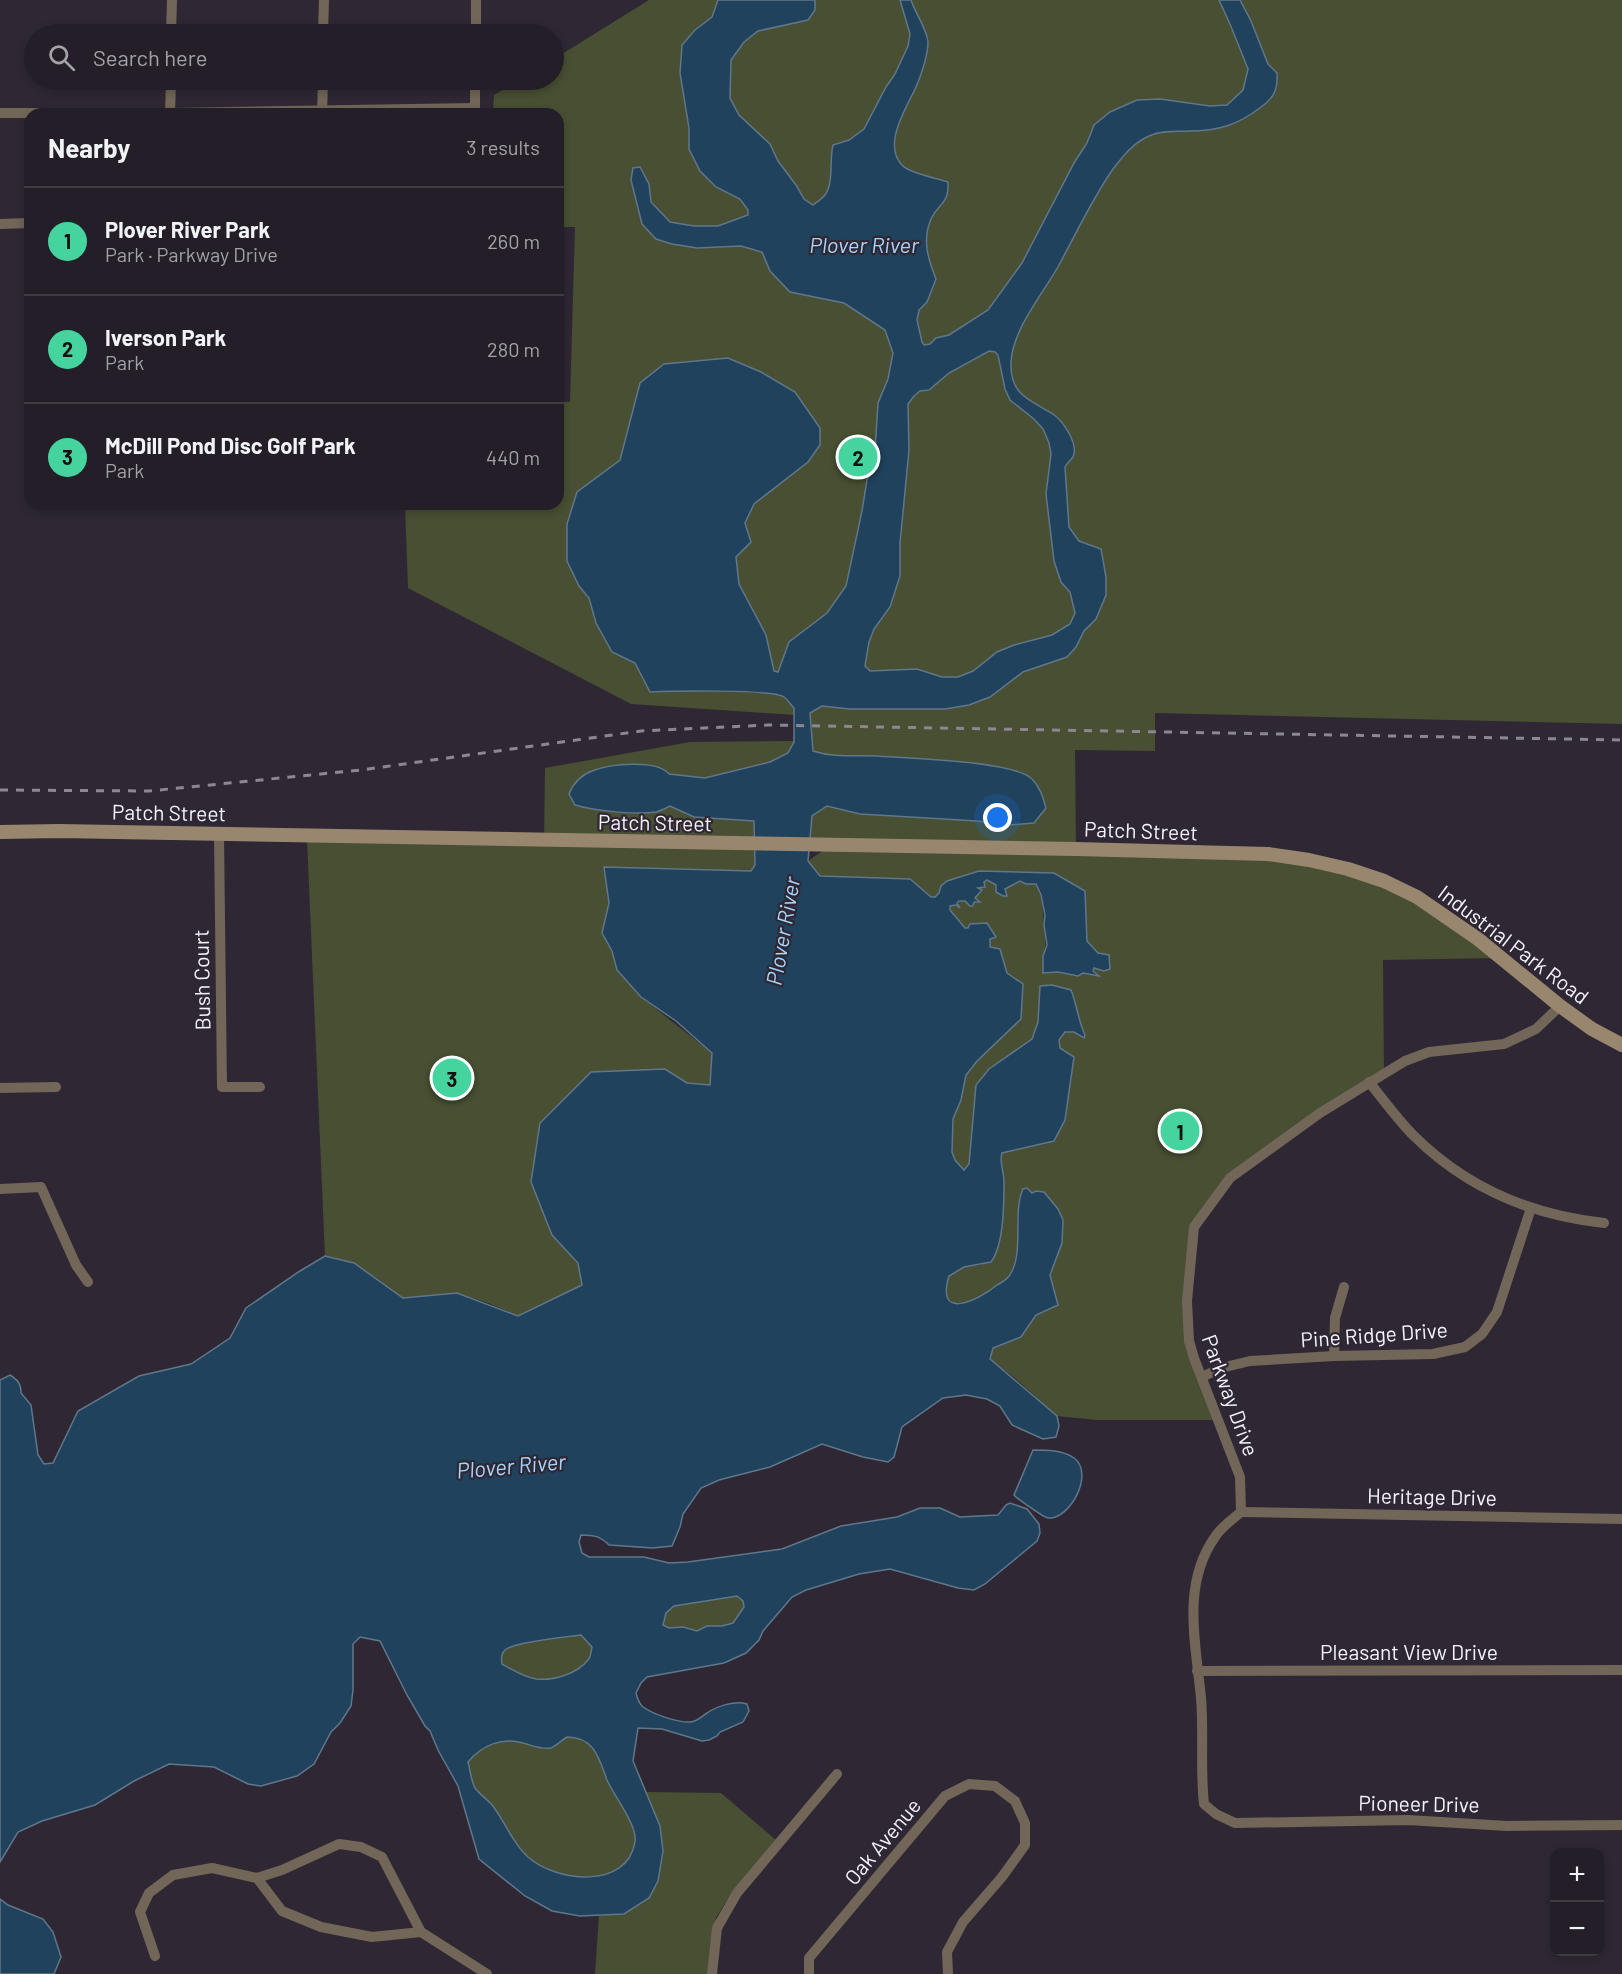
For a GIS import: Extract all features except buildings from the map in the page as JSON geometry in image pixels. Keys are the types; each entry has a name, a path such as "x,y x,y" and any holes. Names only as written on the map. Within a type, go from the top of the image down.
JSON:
{"street":[{"path":"171,24 172,0"},
{"path":"324,0 324,24"},
{"path":"476,0 476,24"},
{"path":"170,108 171,90"},
{"path":"322,108 323,90"},
{"path":"475,90 475,108"},
{"path":"0,112 24,112"},
{"path":"0,224 24,223"},
{"name":"Patch Street","path":"0,832 1076,849 1268,854 1310,860"},
{"name":"Bush Court","path":"219,834 222,1087 260,1087"},
{"name":"Industrial Park Road","path":"1310,860 1366,875 1417,897 1478,939 1560,1006 1592,1029 1622,1046"},
{"name":"Parkway Drive","path":"1241,1512 1240,1477 1189,1341 1188,1280 1194,1227 1230,1178 1320,1113 1369,1082 1405,1061 1429,1052 1504,1044 1536,1029 1560,1006"},
{"path":"1369,1082 1411,1133 1441,1160 1473,1183 1531,1208 1570,1218 1604,1223"},
{"path":"0,1088 56,1087"},
{"path":"0,1189 41,1187 76,1265 88,1282"},
{"name":"Pine Ridge Drive","path":"1202,1377 1221,1368 1250,1361 1433,1354 1465,1347 1491,1324 1497,1312 1531,1208"},
{"path":"1334,1356 1335,1318 1344,1287"},
{"path":"1197,1671 1192,1604 1200,1564 1215,1535 1241,1512"},
{"name":"Heritage Drive","path":"1241,1512 1622,1519"},
{"name":"Pleasant View Drive","path":"1197,1671 1622,1670"},
{"name":"Pioneer Drive","path":"1197,1671 1201,1699 1204,1804 1216,1814 1235,1823 1408,1820 1507,1826 1622,1825"},
{"path":"712,1974 717,1928 737,1893 837,1774"},
{"name":"Oak Avenue","path":"809,1974 809,1958 945,1796 969,1784 995,1786 1014,1801 1025,1823 1024,1845 1002,1876 963,1922 947,1952 948,1974"},
{"path":"155,1956 140,1912 149,1893 173,1875 212,1868 257,1878 282,1870 339,1844 361,1847 382,1857 421,1932 487,1974"},
{"path":"257,1878 282,1911 321,1927 372,1937 421,1932"}],"green space":[{"path":"649,0 1622,0 1622,724 1155,713 1155,751 1075,750 1076,849 1268,854 1384,881 1501,958 1383,960 1384,1074 1230,1178 1194,1227 1187,1321 1219,1420 1097,1420 1057,1416 990,1359 993,1348 1021,1337 1036,1315 1058,1305 1050,1275 1062,1243 1058,1209 1044,1192 1019,1197 1018,1248 1013,1267 1006,1279 989,1291 963,1304 954,1303 947,1297 946,1286 949,1276 964,1267 982,1265 1001,1232 1004,1179 1000,1160 1002,1153 1027,1146 1046,1144 1060,1048 1059,1040 1064,1032 1074,1032 1083,1038 1085,1035 1079,1023 1075,1001 1040,987 1038,1022 1032,1039 989,1069 976,1085 969,1164 964,1171 952,1152 953,1119 961,1100 966,1075 977,1061 1007,974 1000,949 990,947 990,939 996,937 976,924 970,924 968,928 965,928 950,910 950,906 959,906 959,901 965,901 970,906 979,901 975,898 981,890 977,888 987,880 1004,889 1020,881 1026,884 1036,884 1043,910 1045,948 1043,956 1058,972 1078,976 1082,973 1098,975 1093,971 1094,968 1098,968 1098,953 1087,941 1085,891 979,871 941,886 939,893 931,897 910,879 820,876 808,861 824,850 755,850 755,865 751,871 604,867 609,903 602,933 612,951 617,970 641,997 712,1053 710,1085 687,1083 665,1069 552,1235 578,1263 582,1285 518,1316 457,1293 403,1298 354,1263 325,1256 307,840 544,845 545,768 690,742 794,741 794,715 631,704 408,588 405,510 564,510 564,402 570,402 575,227 564,227 564,108 493,108 494,95 503,90 564,90 564,53"},
{"path":"737,1596 743,1601 744,1607 733,1623 708,1626 697,1631 683,1627 669,1628 663,1625 666,1613 674,1606"},
{"path":"581,1635 592,1647 590,1657 583,1665 564,1676 536,1679 522,1675 502,1663 501,1658 505,1650 518,1644"},
{"path":"567,1737 584,1741 594,1750 635,1835 635,1842 629,1857 619,1868 605,1874 589,1877 572,1876 540,1866 517,1845 492,1805 472,1782 468,1761 486,1747 500,1742 515,1741 548,1748"},
{"path":"646,1792 721,1793 776,1840 725,1903 716,1918 712,1933 709,1974 595,1974 599,1915 624,1914 660,1826"}],"water":[{"name":"Plover River","path":"718,0 815,0 815,10 808,20 758,31 744,42 731,60 730,98 739,115 770,144 778,161 804,199 813,205 828,190 833,145 849,140 864,129 895,74 908,46 910,34 900,0 911,0 925,32 928,48 919,79 896,131 896,156 901,164 916,173 948,182 947,195 934,213 928,227 929,257 936,279 927,302 919,310 917,320 924,345 930,344 936,338 949,335 988,310 1022,263 1074,163 1087,143 1094,125 1110,112 1137,100 1160,99 1210,106 1227,105 1243,90 1248,69 1219,0 1240,0 1268,64 1277,73 1277,84 1272,97 1244,118 1227,126 1209,130 1154,134 1138,142 1129,150 1098,192 1016,340 1011,366 1015,384 1030,401 1057,417 1069,433 1074,446 1073,457 1065,467 1069,527 1079,541 1101,549 1106,577 1106,595 1096,619 1084,631 1076,647 1067,657 1023,672 990,697 969,705 945,709 850,709 822,706 810,713 813,751 837,755 983,764 1005,768 1032,779 1039,789 1046,808 1034,823 1009,825 860,814 827,806 812,816 808,861 820,876 910,879 931,897 935,897 947,881 979,871 1054,873 1085,891 1087,941 1098,953 1109,955 1110,969 1104,971 1094,968 1093,971 1099,976 1083,973 1078,976 1058,972 1043,973 1043,956 1047,945 1045,915 1036,884 1026,884 1020,881 1005,889 1007,896 1003,896 996,892 996,885 987,880 984,882 985,887 978,888 982,890 975,898 980,902 974,902 973,906 970,906 965,901 959,901 957,903 960,908 956,905 950,906 950,910 965,928 968,928 970,924 987,923 996,937 990,939 990,947 1000,949 1007,973 1023,984 1021,1019 977,1061 966,1075 961,1100 953,1119 952,1152 955,1160 964,1170 969,1164 976,1085 989,1069 1032,1039 1038,1022 1040,986 1052,985 1071,990 1085,1035 1084,1038 1074,1032 1065,1032 1059,1040 1060,1048 1074,1057 1065,1120 1054,1141 1002,1153 1003,1212 1001,1235 995,1255 991,1262 964,1267 949,1276 946,1290 948,1299 953,1303 961,1303 980,1296 1008,1277 1014,1267 1016,1257 1018,1209 1023,1189 1027,1188 1032,1193 1044,1192 1058,1209 1063,1220 1062,1243 1050,1275 1058,1305 1036,1315 1021,1337 993,1348 990,1359 1057,1416 1059,1426 1056,1437 1043,1439 1012,1425 1000,1406 987,1399 966,1395 943,1398 902,1427 894,1457 888,1462 822,1444 770,1467 719,1480 701,1488 683,1514 672,1546 653,1548 609,1545 600,1538 586,1535 581,1535 579,1542 582,1553 589,1557 644,1557 669,1563 688,1562 782,1549 841,1526 897,1517 920,1508 940,1508 960,1517 998,1515 1010,1503 1027,1509 1039,1524 1040,1533 1037,1541 985,1584 974,1590 958,1588 890,1569 859,1574 806,1590 792,1597 746,1653 724,1663 647,1677 636,1693 638,1700 646,1709 665,1717 691,1722 716,1708 738,1703 747,1704 749,1711 743,1722 720,1732 709,1740 702,1741 662,1729 638,1728 633,1761 660,1826 663,1851 658,1881 649,1898 624,1914 580,1916 552,1911 525,1896 479,1859 458,1786 430,1731 407,1695 380,1641 360,1637 353,1644 351,1706 331,1732 314,1764 297,1776 261,1786 248,1784 214,1767 169,1764 134,1781 95,1805 42,1821 18,1832 0,1862 0,1380 10,1375 18,1382 21,1393 31,1405 38,1455 44,1464 53,1463 78,1411 139,1376 191,1364 230,1338 246,1308 325,1256 354,1263 403,1298 457,1293 518,1316 582,1285 578,1263 552,1235 531,1182 540,1123 591,1072 665,1069 687,1083 710,1085 712,1053 676,1021 641,997 617,970 612,951 602,933 609,903 604,867 751,871 755,865 754,821 694,817 670,806 658,812 648,813 604,811 575,805 569,794 575,783 584,775 610,766 632,764 654,766 669,774 705,778 770,762 788,753 794,742 794,708 784,697 776,694 720,691 650,692 635,663 612,652 596,623 589,598 579,586 567,561 567,524 577,492 620,460 640,383 664,364 728,358 761,372 795,392 820,428 820,445 808,462 754,504 745,523 751,542 736,557 739,584 766,635 774,671 778,672 789,642 827,613 846,586 867,480 874,467 878,403 888,379 893,353 885,330 844,303 790,292 770,271 762,252 741,246 697,248 672,244 656,239 642,224 631,180 633,168 640,167 649,184 651,202 670,222 694,226 718,226 748,215 748,210 740,199 716,187 700,171 689,149 689,128 680,73 682,45 695,30 712,17","holes":["989,351 995,352 998,355 1005,389 1010,400 1043,429 1051,454 1046,494 1054,561 1061,582 1070,592 1075,613 1070,624 1052,635 997,652 973,671 958,677 942,677 917,669 870,671 865,666 869,642 874,629 890,607 900,576 900,543 909,450 908,404 920,391 929,390 949,373","737,1596 743,1601 744,1607 733,1623 707,1626 697,1631 683,1627 669,1628 663,1625 666,1613 674,1606","581,1635 592,1647 589,1659 578,1669 564,1676 536,1679 502,1664 501,1658 505,1650 529,1642","567,1737 584,1741 594,1750 635,1835 635,1842 629,1857 619,1868 589,1877 572,1876 540,1866 517,1845 492,1805 472,1782 468,1762 486,1747 508,1741 540,1748 553,1747"]},
{"path":"1033,1450 1065,1453 1080,1465 1081,1484 1077,1494 1064,1512 1056,1517 1046,1517 1014,1495"},
{"path":"0,1899 8,1905 43,1919 53,1932 61,1957 54,1974 0,1974"}],"railway":[{"path":"0,790 149,791 361,770 641,731 768,725 1622,740"}],"place":[{"name":"Iverson Park","path":"858,457"},
{"name":"McDill Pond Disc Golf Park","path":"452,1078"},
{"name":"Plover River Park","path":"1180,1131"}]}
